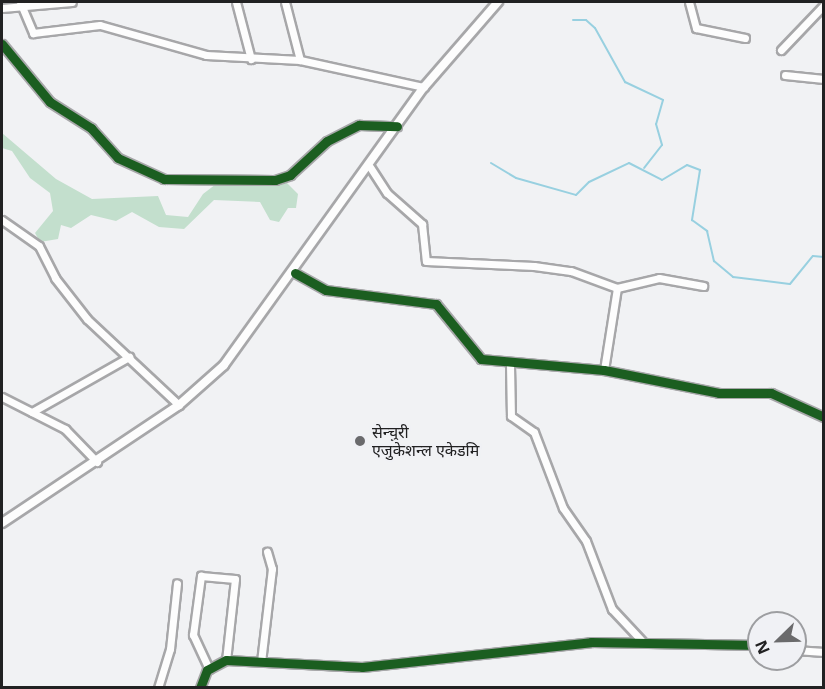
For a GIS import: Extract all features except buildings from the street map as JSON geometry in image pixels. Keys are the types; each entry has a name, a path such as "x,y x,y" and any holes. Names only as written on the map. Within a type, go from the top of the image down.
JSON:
{"main road":[{"path":"2,523 97,462 179,405 224,365 295,273 424,87 498,2"}],"street":[{"path":"2,8 21,4 72,2"},
{"path":"236,2 251,59"},
{"path":"285,2 300,60"},
{"path":"688,2 696,28 745,38"},
{"path":"21,4 33,33 100,25 206,55 300,60 424,87"},
{"path":"781,50 824,5"},
{"path":"2,44 50,102 92,128 118,158 164,179 275,180 291,175 327,141 359,125 397,126"},
{"path":"785,75 824,79"},
{"path":"370,167 387,193 422,225 426,261 534,266 571,271 617,288 659,278 703,286"},
{"path":"2,220 39,246 87,319 179,405"},
{"path":"295,273 326,290 436,304 475,354 510,365 604,370 719,393 771,393 824,417"},
{"path":"604,370 617,288"},
{"path":"32,412 129,357"},
{"path":"510,365 511,416 534,432 563,508 586,541 612,609 642,641"},
{"path":"2,397 65,429 97,462"},
{"path":"261,662 272,569 267,552"},
{"path":"209,669 193,635 201,576 235,579 226,660"},
{"path":"158,687 172,639 177,583"},
{"path":"200,687 209,669 226,660 405,665 486,651 642,641 747,645"},
{"path":"807,651 824,652"}],"green space":[{"path":"2,133 56,179 92,199 158,196 166,215 188,217 203,194 220,181 285,181 298,194 296,208 288,208 279,222 270,220 260,202 214,200 184,229 159,227 132,212 116,221 91,215 71,228 61,225 58,239 40,242 35,233 53,211 50,193 30,178 12,151 2,148"}],"waterway":[{"path":"573,20 586,20 595,28 625,82 663,100 656,124 662,145 644,168"},
{"path":"491,163 516,178 576,195 589,182 629,163 662,180 687,165 700,170 692,220 707,231 714,261 733,277 790,284 813,256 824,257"}],"cycle path":[{"path":"2,44 50,102 91,128 118,158 164,179 275,180 290,175 327,141 359,125 397,126"},
{"path":"295,273 326,290 436,304 481,359 604,370 719,393 771,393 824,417"},
{"path":"200,688 207,670 226,660 362,667 591,642 747,645"}],"place":[{"name":"सेन्चुरी एजुकेशन्ल एकेडमि","path":"360,441"}]}
